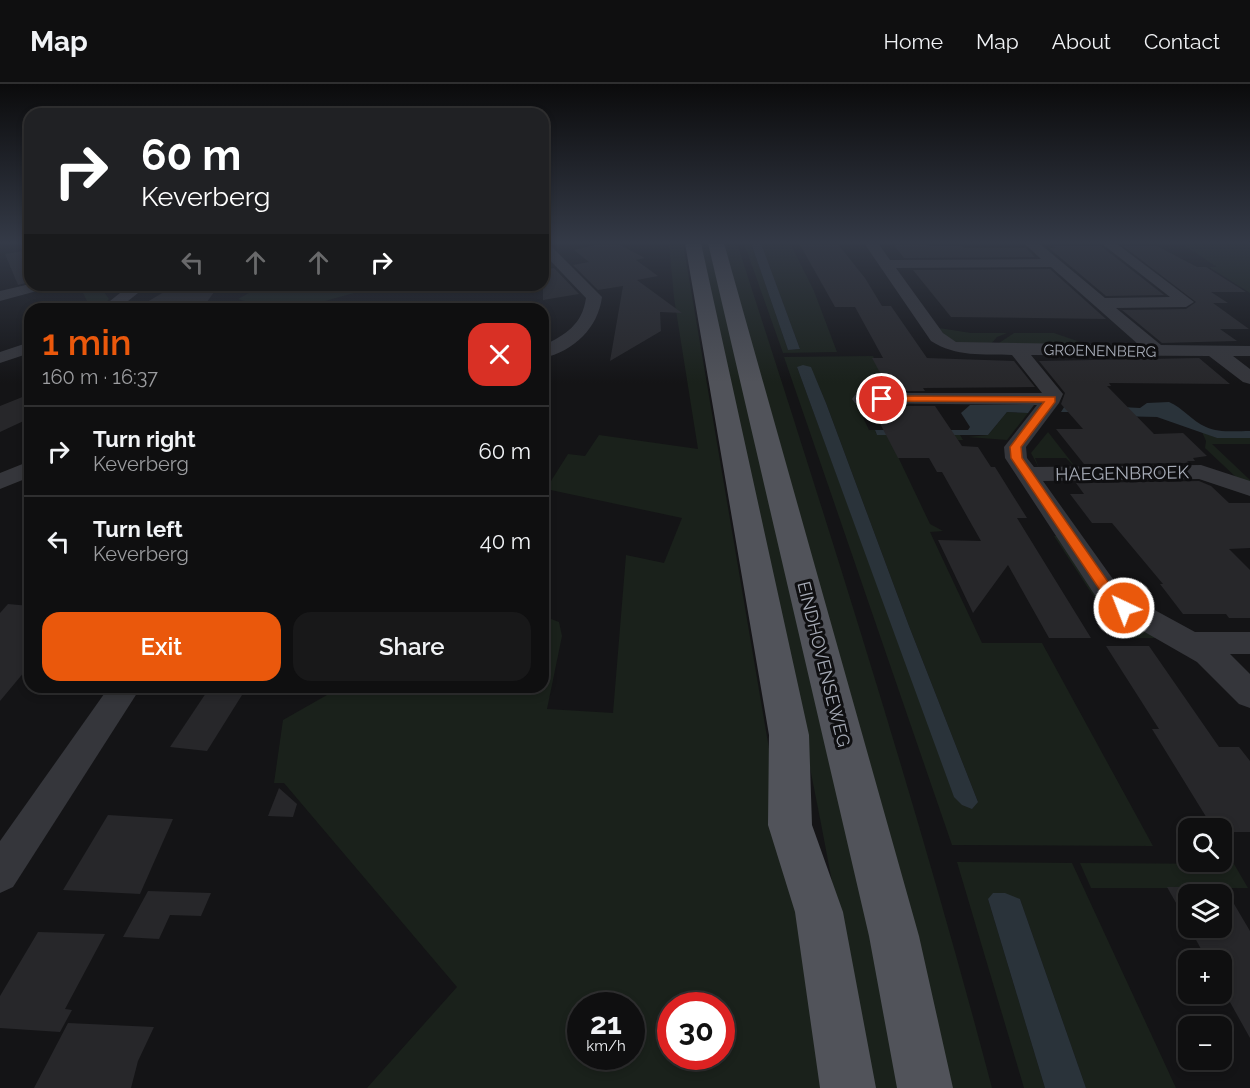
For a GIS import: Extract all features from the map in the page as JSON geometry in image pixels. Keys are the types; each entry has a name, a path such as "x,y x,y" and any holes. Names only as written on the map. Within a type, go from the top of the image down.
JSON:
{"main road":[{"path":"702,290 789,735 790,825 819,912 848,1088"},
{"name":"EINDHOVENSEWEG","path":"728,290 894,936 924,1088"}],"street":[{"path":"0,296 24,290"},
{"path":"549,350 578,334 593,314 594,297 587,290"},
{"name":"GROENENBERG","path":"903,290 937,337 951,346 969,349 1250,351"},
{"path":"1087,290 1158,352"},
{"path":"1103,303 1186,302 1170,290"},
{"path":"112,291 126,294"},
{"path":"115,303 131,291"},
{"path":"0,358 24,349"},
{"path":"1017,349 1050,387 1052,399 1015,447 1016,458 1110,596 1124,608 1191,643 1234,675 1250,695"},
{"path":"1214,351 1250,378"},
{"path":"862,399 1052,399"},
{"path":"0,482 24,471"},
{"name":"HAEGENBROEK","path":"1027,474 1201,472 1250,489"},
{"path":"1191,643 1250,643"},
{"path":"0,874 122,693"}],"shaded area":[{"path":"673,290 691,290 799,925 833,1088 367,1088 457,987 284,783 274,783 283,720 330,693 549,693 549,620 551,619 559,622 562,636 547,709 613,713 626,555 664,563 682,518 549,490 549,484 568,454 585,456 599,435 698,449"},
{"path":"708,290 720,290 906,1088 867,1088 831,876 767,559"},
{"path":"735,290 752,290 902,769 992,1088 949,1088 906,898"},
{"path":"761,290 767,290 788,350 800,349 778,290 813,290 837,352 783,353"},
{"path":"767,290 778,290 800,349 788,350"},
{"path":"82,291 103,291 109,299 105,303 88,303"},
{"path":"252,291 361,291 318,303 251,303 238,299"},
{"path":"939,328 971,333 1007,333 997,337 991,344 968,345 950,339"},
{"path":"1014,333 1054,333 1089,345 996,345"},
{"path":"873,356 893,396 884,397 880,389 858,390 861,397 858,397 863,408 859,409 869,430 875,430 877,435 960,435 963,440 890,440 930,524 943,531 930,532 982,643 1042,643 1153,846 952,845 784,357","holes":["797,367 815,377 909,626 978,802 936,744"]},
{"path":"803,365 811,367 826,403 909,626 978,802 972,809 962,805 954,797 797,367"},
{"path":"1169,402 1206,427 1222,431 1250,431 1250,438 1217,438 1157,417 1115,416 1098,412 1061,412 1066,404 1140,408 1147,403"},
{"path":"970,405 1034,405 1028,413 1007,412 988,435 877,435 875,430 968,430 970,427 961,413"},
{"path":"1007,412 1028,413 1007,440 968,437 988,435"},
{"path":"1048,432 1076,468 1066,458 1035,458 1039,468 1031,453"},
{"path":"1202,432 1217,438 1250,438 1250,444 1212,444 1250,480 1250,485 1238,479 1205,448 1206,441"},
{"path":"1054,536 1059,536 1164,638 1121,638"},
{"path":"957,862 1072,863 1176,1088 1086,1088 1020,899 988,899 1045,1088 1024,1088"},
{"path":"1080,863 1178,864 1178,872 1232,872 1232,864 1234,864 1248,888 1232,888 1232,884 1178,884 1178,888 1091,888"},
{"path":"993,893 1005,893 1020,899 1086,1088 1045,1088 988,899"}],"building":[{"path":"549,290 575,290 579,294 543,300 543,291"},
{"path":"622,290 650,290 682,313 660,312 661,331 610,361"},
{"path":"825,290 872,290 882,306 891,306 927,358 1014,361 1035,387 923,388 925,391 890,391 872,358 883,358 855,307 835,307"},
{"path":"929,290 1073,290 1106,319 951,317"},
{"path":"1099,290 1157,290 1164,295 1106,296"},
{"path":"1180,290 1243,290 1246,292 1211,292 1228,303 1213,303 1249,329 1220,329 1237,341 1162,343 1122,310 1186,309 1196,302"},
{"path":"166,291 215,291 206,303 145,303"},
{"path":"1199,358 1230,384 1109,383 1111,386 1107,386 1154,434 1183,433 1207,456 1193,458 1195,461 1187,461 1189,463 1084,464 1056,429 1083,429 1061,404 1065,393 1039,361"},
{"path":"24,396 24,421 0,432 0,406"},
{"path":"898,406 935,406 962,446 978,447 991,467 995,467 1027,518 1017,518 1091,638 1049,638 1008,565 973,613 938,540 981,541 942,472 937,472 929,458 898,458 872,408 899,408"},
{"path":"1199,481 1211,486 1229,503 1250,503 1250,548 1229,549 1250,570 1250,618 1229,618 1226,614 1183,614 1160,584 1163,584 1112,523 1092,523 1070,494 1084,494 1076,483"},
{"path":"8,604 24,605 24,672 0,701 0,613"},
{"path":"1106,646 1149,646 1219,747 1239,747 1250,761 1250,832 1232,832 1232,818 1207,818 1152,729 1159,729"},
{"path":"206,693 243,693 207,751 170,747"},
{"path":"279,788 297,804 293,817 268,816"},
{"path":"108,815 173,819 140,894 63,890"},
{"path":"1167,887 1178,887 1178,906"},
{"path":"148,891 211,893 201,916 170,915 159,939 123,937"},
{"path":"1232,901 1250,931 1250,1038 1231,1004 1232,950 1202,950 1195,938 1232,938"},
{"path":"38,932 105,934 65,1009 72,1010 60,1032 0,1028 0,996"},
{"path":"68,1023 154,1027 138,1061 131,1088 34,1088"}],"route":[{"path":"882,399 1052,399 1015,447 1016,458 1110,596 1124,608"}]}
